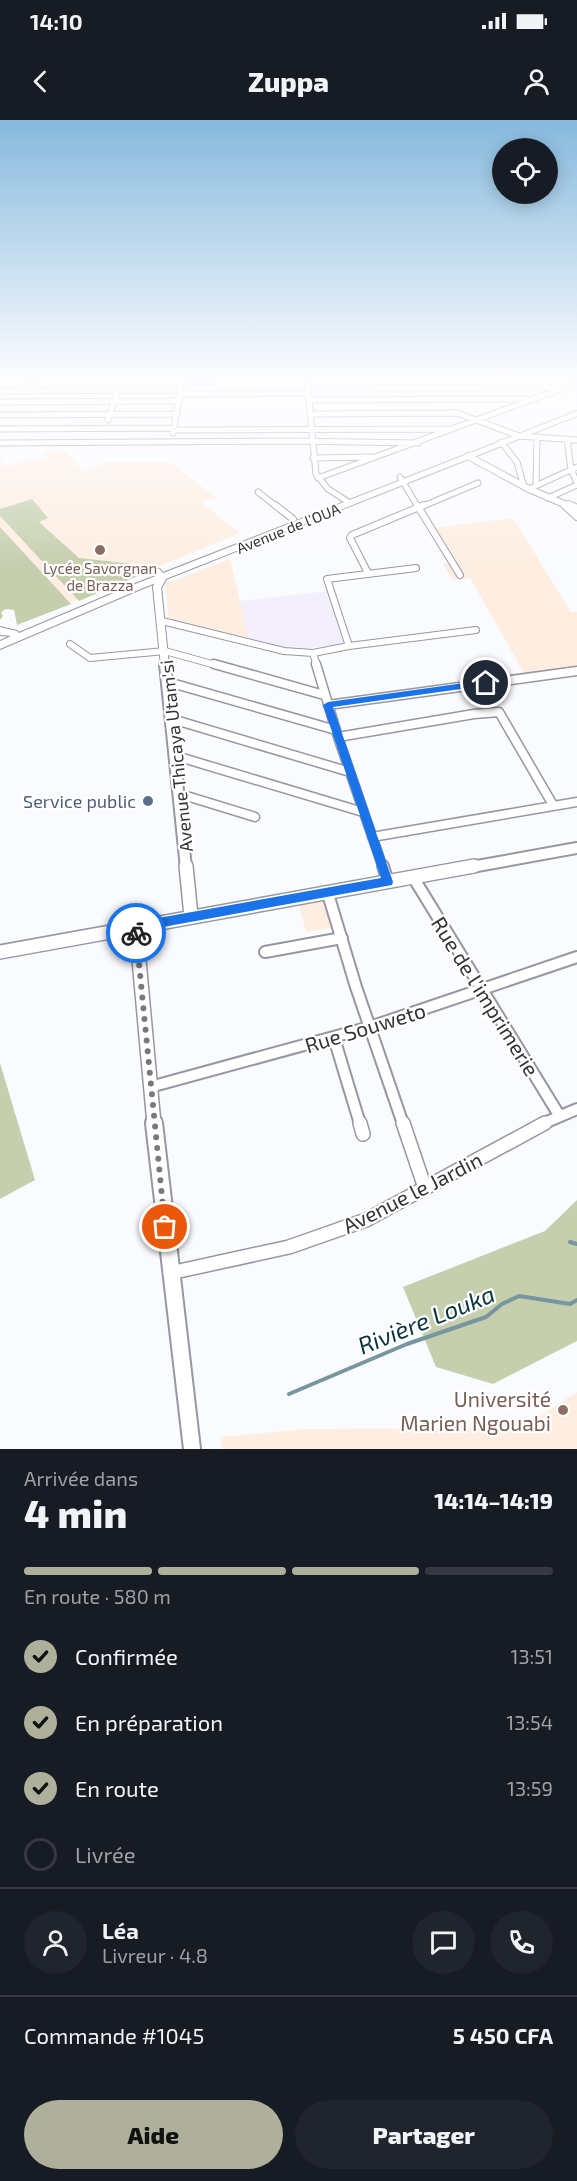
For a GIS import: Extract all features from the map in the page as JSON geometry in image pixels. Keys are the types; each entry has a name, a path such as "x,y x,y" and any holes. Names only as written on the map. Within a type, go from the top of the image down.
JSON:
{"main road":[{"name":"Avenue de l'OUA","path":"0,638 494,442"},
{"name":"Avenue de l'OUA","path":"401,480 501,442"},
{"name":"Avenue de l'OUA","path":"160,576 293,519 347,501"},
{"name":"Avenue de l'OUA","path":"0,645 137,584"},
{"path":"0,631 13,633"}],"street":[{"path":"0,443 33,442"},
{"path":"312,442 318,478 328,489 347,501"},
{"path":"314,442 418,443"},
{"path":"501,442 513,455 529,487"},
{"path":"529,487 536,442"},
{"path":"548,498 577,484 568,442"},
{"path":"318,478 418,443"},
{"path":"468,456 548,498 577,509"},
{"path":"313,458 378,457"},
{"path":"529,487 574,468"},
{"path":"401,480 460,576"},
{"path":"368,573 351,536 478,483"},
{"path":"258,492 293,519"},
{"path":"563,504 577,517"},
{"path":"350,646 327,579 416,568"},
{"name":"Avenue Thicaya Utam'si","path":"160,576 157,588 191,916"},
{"path":"137,584 154,590 159,597"},
{"path":"162,621 284,651 313,653 476,630"},
{"path":"69,644 90,658 165,651 324,695"},
{"path":"313,653 324,695 388,882"},
{"path":"328,705 577,671"},
{"path":"168,682 337,734 500,712 553,805"},
{"path":"172,719 350,772"},
{"path":"176,756 363,812"},
{"path":"180,795 255,817"},
{"path":"372,837 577,802"},
{"path":"0,952 577,848"},
{"name":"Rue de l'imprimerie","path":"413,877 559,1115"},
{"path":"328,894 425,1188"},
{"path":"136,927 150,1087 192,1449"},
{"path":"265,952 342,938"},
{"name":"Rue Souweto","path":"150,1087 334,1038 484,990 577,957"},
{"path":"334,1038 363,1134"},
{"name":"Avenue le Jardin","path":"170,1273 290,1247 366,1220 559,1115 577,1109"}],"shaded area":[{"name":"Lycée Savorgnan de Brazza","path":"65,451 84,472 106,462 170,462 217,498 201,502 240,533 17,625 16,612 11,608 1,612 3,616 0,620 0,458 2,458 1,466 13,465 31,459 35,462 48,458 43,452"},
{"path":"513,518 571,612 577,612 577,666 524,673 470,578 453,580 443,564 451,563 431,528"},
{"path":"230,559 249,638 169,620 165,584"},
{"path":"329,591 347,644 284,651 249,638 240,601"},
{"path":"324,901 332,928 306,932 299,905"},
{"name":"Université Marien Ngouabi","path":"577,1392 577,1449 222,1449 220,1437 307,1429 521,1428"}],"green space":[{"path":"32,499 48,518 39,522 79,558 159,567 79,601 0,516 0,509"},
{"path":"0,527 71,604 17,625 14,610 5,609 1,613 3,616 0,620"},
{"path":"0,1063 35,1180 0,1199"},
{"path":"577,1200 577,1341 493,1384 436,1367 403,1287 545,1231"}],"waterway":[{"name":"Rivière Louka","path":"570,1242 577,1244"},
{"name":"Rivière Louka","path":"289,1394 407,1344 486,1317 502,1304 519,1296 570,1304 577,1300"}],"way so far":[{"path":"136,933 165,1227"}],"place":[{"name":"Lycée Savorgnan de Brazza","path":"100,550"},
{"name":"Service public","path":"148,801"},
{"name":"Université Marien Ngouabi","path":"563,1410"}],"route":[{"path":"136,933 136,927 388,882 328,705 486,683"}]}
